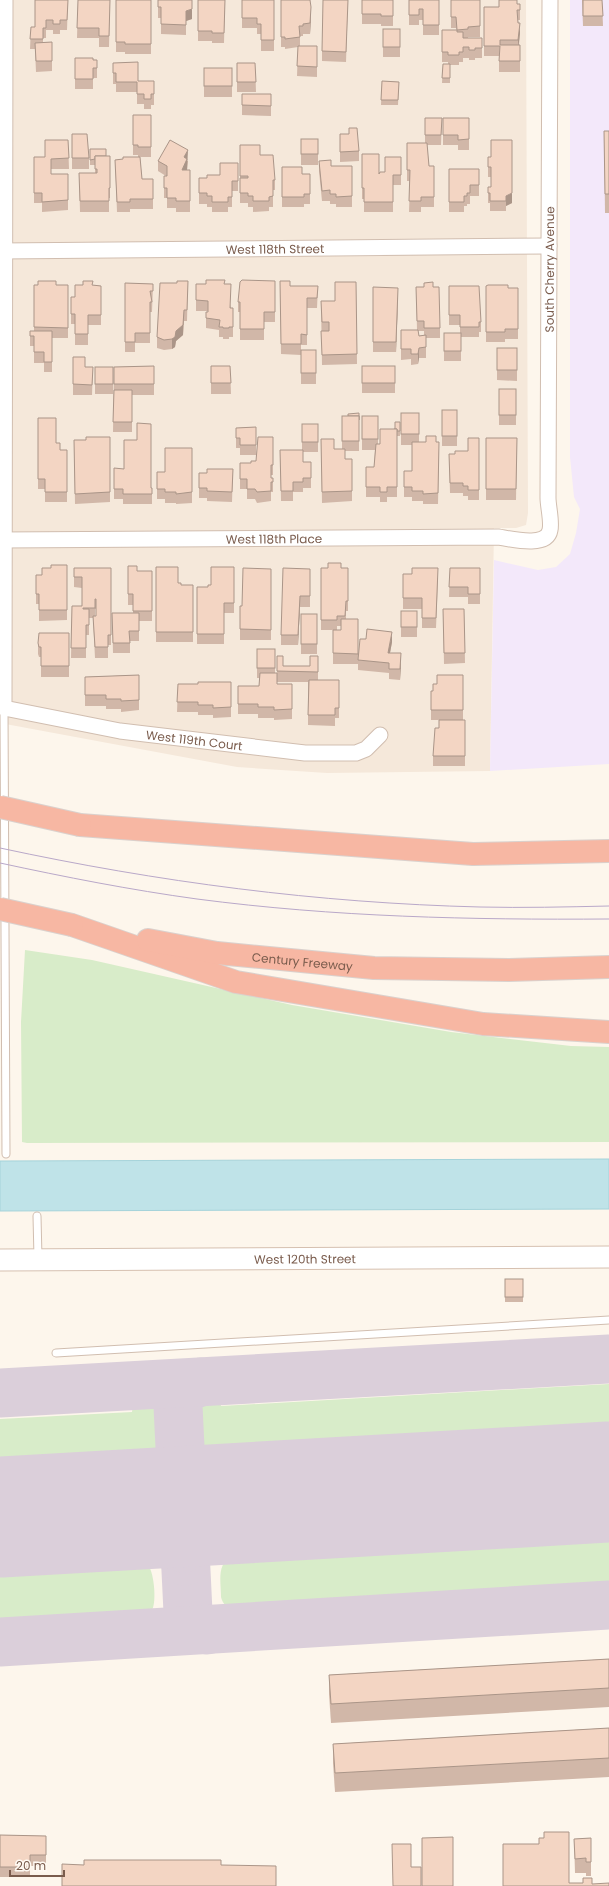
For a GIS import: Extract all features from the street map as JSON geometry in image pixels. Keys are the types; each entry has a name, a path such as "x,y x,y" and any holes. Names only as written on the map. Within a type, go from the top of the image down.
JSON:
{"highway":[{"path":"0,807 80,825 473,854 609,852"},
{"name":"Century Freeway","path":"0,909 72,925 217,953 374,968 509,970 609,966"},
{"path":"72,925 236,982 483,1024 609,1032"}],"main road":[{"name":"West 120th Street","path":"0,1260 609,1257"}],"street":[{"path":"4,708 2,540 5,0"},
{"name":"South Cherry Avenue","path":"546,537 550,530 548,498 550,0"},
{"name":"West 118th Street","path":"3,251 549,246"},
{"name":"West 118th Place","path":"2,540 498,537 536,542 546,537"},
{"name":"West 119th Court","path":"4,708 120,731 305,754 356,754 366,749 380,735"}],"lane":[{"path":"4,708 6,1154"},
{"path":"36,1216 38,1260"},
{"path":"56,1353 609,1320"}],"shaded area":[{"path":"0,0 526,0 528,513 526,525 516,528 494,528 490,771 327,773 237,767 0,723"},
{"path":"570,0 609,0 609,764 490,771 494,560 538,570 556,567 570,554 576,533 580,509 574,497 570,457"}],"green space":[{"path":"25,950 92,960 292,1005 451,1032 571,1046 609,1047 609,1142 22,1142 21,1022"},
{"path":"609,1384 609,1433 215,1455 215,1466 200,1461 196,1457 193,1446 192,1430 194,1415 200,1406 215,1399 220,1399 221,1406"},
{"path":"133,1405 147,1406 154,1409 158,1413 161,1421 164,1440 163,1450 160,1459 155,1465 147,1468 147,1459 0,1467 0,1419 132,1412"},
{"path":"609,1534 609,1589 247,1610 228,1607 225,1605 221,1597 220,1579 222,1568 224,1563 233,1556"},
{"path":"135,1562 147,1564 153,1579 154,1606 150,1612 143,1616 0,1625 0,1569"}],"water":[{"path":"609,1159 609,1209 0,1211 0,1161"}],"building":[{"path":"35,0 68,0 67,20 60,20 60,24 53,24 53,20 46,20 46,28 43,28 43,39 30,39 31,27 35,27"},
{"path":"78,0 110,0 109,36 99,36 99,28 77,28"},
{"path":"116,0 151,0 151,44 125,44 125,42 116,42"},
{"path":"158,0 192,0 192,9 186,11 186,25 161,24 161,7 158,7"},
{"path":"198,0 225,0 224,33 198,31"},
{"path":"242,0 274,0 274,40 261,40 261,24 257,24 257,18 242,18"},
{"path":"281,0 310,0 310,23 299,26 300,37 285,39 285,37 281,37"},
{"path":"323,0 348,0 346,52 322,51"},
{"path":"362,0 393,0 393,16 381,16 381,14 362,14"},
{"path":"409,0 439,0 439,25 423,25 423,9 419,9 419,15 409,15"},
{"path":"451,0 480,0 480,26 457,30 456,17 451,17"},
{"path":"499,0 517,0 517,4 520,4 520,10 517,10 518,23 520,23 518,40 500,40 500,45 520,45 520,61 499,61 500,46 484,46 484,7 499,7"},
{"path":"583,0 602,0 603,16 583,16"},
{"path":"383,29 400,29 400,47 383,47"},
{"path":"442,30 457,30 457,32 463,32 463,38 482,38 482,48 469,50 469,47 463,47 463,52 459,52 459,55 448,55 448,52 442,52"},
{"path":"52,42 52,61 36,61 35,43"},
{"path":"298,46 317,46 317,67 297,66"},
{"path":"75,58 93,58 93,60 97,60 97,68 93,68 93,79 75,79"},
{"path":"138,62 138,81 154,81 154,94 151,94 151,99 144,99 144,94 137,94 137,82 116,82 116,73 113,73 113,63"},
{"path":"237,63 255,63 256,82 237,82"},
{"path":"443,64 450,64 450,78 442,78"},
{"path":"204,68 232,68 232,86 204,86"},
{"path":"382,81 399,82 398,100 381,100"},
{"path":"242,94 271,94 271,106 242,105"},
{"path":"133,115 151,115 151,147 138,147 138,145 133,145"},
{"path":"425,118 442,118 441,135 425,135"},
{"path":"443,118 469,118 469,139 458,140 458,135 443,135"},
{"path":"349,128 357,128 359,151 340,152 340,134 349,134"},
{"path":"604,131 609,131 609,194 605,194"},
{"path":"72,134 87,134 89,158 72,158"},
{"path":"301,139 318,139 318,154 301,154"},
{"path":"45,140 68,140 69,158 51,159 51,174 68,174 68,200 42,202 42,193 34,193 34,157 45,157"},
{"path":"170,140 188,150 184,157 187,159 182,170 190,170 190,201 176,201 176,198 167,198 167,188 164,188 164,176 167,176 167,166 158,161"},
{"path":"491,140 512,140 512,193 506,196 506,201 490,201 490,193 488,193 488,187 491,187 491,167 488,167 488,157 491,157"},
{"path":"407,143 427,143 429,166 434,166 434,197 421,197 421,201 409,201 410,170 407,170"},
{"path":"240,145 260,145 260,155 273,155 275,180 273,180 273,196 269,197 269,201 253,201 253,196 248,196 248,193 240,193 240,178 248,178 248,176 240,176"},
{"path":"90,149 106,149 106,156 95,156 95,159 90,160"},
{"path":"362,154 379,154 379,174 380,172 385,172 385,157 401,157 401,175 393,175 393,202 364,202 364,188 362,188"},
{"path":"95,156 110,156 109,201 80,201 79,173 97,173 97,169 95,169"},
{"path":"123,157 140,157 142,179 153,179 153,199 130,199 130,202 117,202 115,160 123,159"},
{"path":"331,160 331,166 352,166 352,196 336,197 336,194 330,194 330,190 322,191 319,161"},
{"path":"220,163 238,163 238,181 232,181 232,197 228,197 228,202 212,202 212,196 207,196 207,193 199,193 199,178 207,178 207,175 220,175"},
{"path":"282,167 302,167 302,174 310,174 310,194 304,194 304,197 282,197"},
{"path":"449,169 479,169 479,185 470,185 470,193 467,193 467,196 464,196 464,202 449,202"},
{"path":"206,280 225,280 224,284 231,284 230,308 233,308 233,327 219,327 220,320 206,318 206,312 208,312 208,301 196,300 196,284 206,284"},
{"path":"242,280 275,281 275,312 264,312 264,329 240,329 240,302 238,302 240,282"},
{"path":"38,281 56,281 56,285 68,285 68,328 34,327 34,285 38,285"},
{"path":"83,281 93,281 92,285 101,286 101,315 88,315 88,334 75,334 75,314 71,314 71,297 75,297 75,285 83,285"},
{"path":"177,281 188,281 187,310 184,310 183,325 176,331 175,337 164,340 157,337 160,283 177,283"},
{"path":"280,281 290,281 290,286 318,286 317,298 307,298 307,335 301,334 301,344 281,344"},
{"path":"335,282 356,282 357,354 322,355 321,331 329,331 329,322 322,322 321,301 335,301"},
{"path":"433,282 433,287 439,287 440,328 424,328 424,321 417,321 416,287 424,287 424,283"},
{"path":"125,283 153,284 153,291 150,291 152,302 150,302 150,333 135,333 135,342 125,342"},
{"path":"508,285 508,288 518,288 518,329 505,329 505,332 486,332 486,286"},
{"path":"449,286 479,286 481,322 479,322 479,327 460,327 460,315 449,315"},
{"path":"373,287 398,288 396,342 373,342"},
{"path":"401,330 418,330 419,336 426,335 426,347 419,348 418,354 411,354 411,349 401,349"},
{"path":"30,331 52,331 52,362 44,362 44,352 34,352 34,336 30,336"},
{"path":"444,333 461,333 461,351 444,351"},
{"path":"497,348 517,348 517,370 497,370"},
{"path":"301,350 316,350 316,373 301,373"},
{"path":"73,357 85,357 85,367 93,367 92,385 73,384"},
{"path":"154,366 154,384 114,384 114,367"},
{"path":"211,366 230,366 231,383 211,383"},
{"path":"362,366 395,366 395,383 362,383"},
{"path":"95,367 113,367 113,384 95,384"},
{"path":"499,389 516,389 516,415 499,415"},
{"path":"114,390 132,390 132,422 113,422"},
{"path":"442,410 457,410 457,436 442,436"},
{"path":"359,413 359,416 348,416 348,414"},
{"path":"401,413 419,413 419,434 401,434"},
{"path":"342,416 359,416 359,441 342,441"},
{"path":"362,416 378,416 378,439 362,439"},
{"path":"38,418 56,418 56,443 60,443 60,450 67,450 67,492 45,492 45,479 38,479"},
{"path":"395,422 400,422 400,431 395,429"},
{"path":"137,423 151,424 152,494 123,494 123,489 114,489 114,468 124,469 124,440 137,440"},
{"path":"302,424 318,424 318,442 302,442"},
{"path":"256,427 256,445 240,445 240,438 236,438 236,428"},
{"path":"380,429 397,429 397,487 387,487 387,492 380,492 380,487 366,487 366,467 374,467 376,444 380,444"},
{"path":"426,436 436,436 436,442 439,442 438,493 423,494 423,491 412,491 412,487 404,487 404,471 412,471 412,442 426,442"},
{"path":"86,437 110,437 110,492 75,494 74,440 86,440"},
{"path":"258,437 273,437 273,465 271,465 271,478 273,478 273,482 271,482 271,491 257,492 255,489 247,489 247,479 240,479 240,463 251,463 251,461 256,461"},
{"path":"468,438 479,438 479,490 468,490 468,486 463,486 463,483 450,483 449,454 455,454 455,451 468,451"},
{"path":"486,438 517,438 516,489 486,489"},
{"path":"321,439 334,439 334,449 345,449 345,459 352,459 352,491 322,492"},
{"path":"165,448 192,448 192,492 176,494 176,492 165,492 165,489 157,489 157,472 165,472"},
{"path":"280,450 303,450 303,462 311,462 311,478 303,478 303,482 293,482 293,491 281,491"},
{"path":"207,469 233,469 232,492 207,491 207,488 199,488 199,473 207,473"},
{"path":"328,563 341,563 341,568 348,568 348,601 346,601 345,616 337,616 337,620 321,620 321,568 328,568"},
{"path":"51,565 67,565 67,610 39,610 39,594 36,594 36,575 42,575 42,568 51,568"},
{"path":"128,566 137,566 137,571 152,571 152,611 133,611 133,594 128,594"},
{"path":"156,567 178,567 178,583 181,583 181,585 193,585 193,632 156,632"},
{"path":"211,567 234,567 234,603 224,603 224,634 197,634 197,587 208,587 208,585 211,585"},
{"path":"74,568 111,568 111,635 108,635 108,647 95,647 93,616 96,616 95,599 95,608 83,608 89,609 89,625 86,625 86,648 71,648 72,606 82,606 82,577 74,577"},
{"path":"243,568 271,569 271,630 240,629"},
{"path":"283,568 310,569 310,596 300,596 298,635 281,635"},
{"path":"412,568 438,568 436,618 422,618 422,598 403,598 403,574 412,574"},
{"path":"450,568 480,568 480,594 468,594 468,587 449,587"},
{"path":"443,609 464,609 465,653 444,653"},
{"path":"401,611 417,611 417,627 401,627"},
{"path":"112,613 139,613 139,631 129,631 130,643 113,643"},
{"path":"301,614 317,614 317,644 301,644"},
{"path":"341,619 358,619 358,654 333,653 333,630 341,630"},
{"path":"367,629 392,632 388,653 401,653 400,669 389,669 389,663 358,660 360,639 366,639"},
{"path":"39,633 69,633 69,666 41,666 41,647 39,647 38,643"},
{"path":"257,649 275,649 275,668 257,668"},
{"path":"277,656 283,656 283,666 310,666 310,656 318,656 318,672 277,671"},
{"path":"260,673 277,673 277,684 292,684 292,709 274,710 274,707 258,707 258,704 238,704 238,686 259,686"},
{"path":"139,675 139,700 121,701 121,699 106,699 106,695 85,695 85,677"},
{"path":"437,675 463,675 463,710 431,710 431,691 433,691 433,684 437,684"},
{"path":"309,680 339,680 339,708 335,708 335,715 308,715"},
{"path":"198,682 231,682 231,707 213,708 213,705 198,705 198,702 177,702 178,684 198,684"},
{"path":"439,720 465,720 465,756 433,756 435,728 439,728"},
{"path":"505,1279 523,1279 523,1297 505,1297"},
{"path":"609,1659 609,1688 331,1704 329,1675"},
{"path":"609,1728 609,1758 335,1773 333,1744"},
{"path":"544,1832 569,1832 569,1883 583,1883 583,1878 592,1878 592,1884 609,1883 609,1886 503,1886 503,1844 539,1844 539,1838 544,1838"},
{"path":"0,1835 46,1836 46,1855 30,1855 30,1867 0,1867"},
{"path":"453,1837 453,1886 422,1886 422,1838"},
{"path":"591,1838 591,1862 586,1862 586,1858 575,1859 574,1839"},
{"path":"392,1844 411,1844 411,1867 421,1867 421,1886 393,1886"},
{"path":"84,1860 221,1860 221,1865 276,1866 276,1886 62,1886 62,1864 84,1865"}],"taxiway":[{"path":"0,1393 609,1359"},
{"path":"201,1382 188,1387 182,1393 178,1406 188,1612 192,1623 207,1630"},
{"path":"184,1548 192,1525 202,1515 224,1504"},
{"path":"137,1509 157,1516 172,1526 181,1540 184,1549 185,1561"},
{"path":"0,1642 609,1605"}],"runway":[{"path":"0,1517 609,1482"}],"tram line":[{"path":"0,848 179,881 299,896 419,905 480,907 609,906"},
{"path":"0,863 98,883 197,899 300,910 351,914 454,918 609,919"}]}
